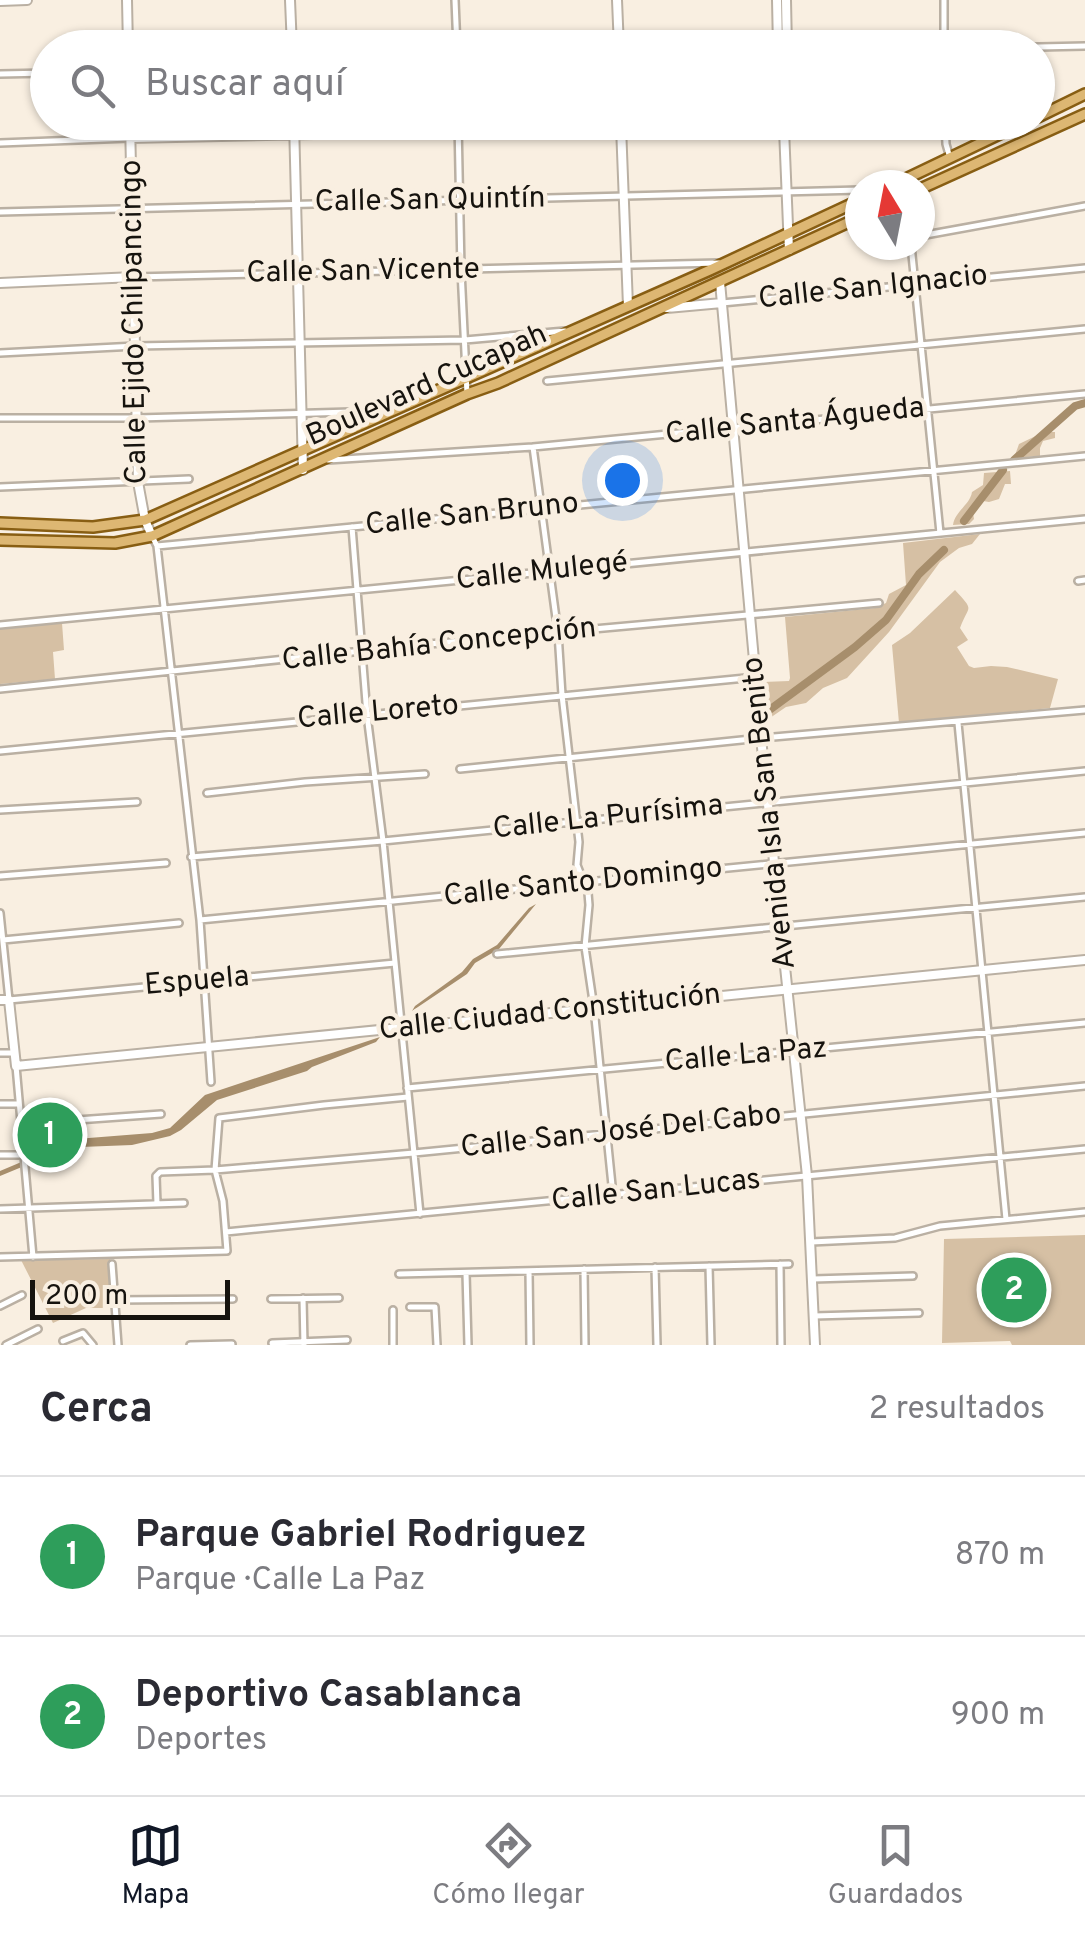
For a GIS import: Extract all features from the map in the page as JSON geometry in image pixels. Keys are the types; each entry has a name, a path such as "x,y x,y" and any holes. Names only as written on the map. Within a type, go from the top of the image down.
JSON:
{"main road":[{"path":"1063,124 1056,108 1085,94"},
{"path":"1055,128 1085,114"},
{"path":"925,170 988,140"},
{"path":"935,182 1028,140"},
{"name":"Boulevard Cucapah","path":"0,523 93,527 145,520 845,207"},
{"name":"Boulevard Cucapah","path":"0,540 155,541 467,394 845,224"},
{"path":"493,366 491,372 498,383"}],"street":[{"path":"0,1 27,0"},
{"path":"127,0 128,30"},
{"path":"290,0 291,30"},
{"path":"455,0 456,30"},
{"path":"618,0 619,30"},
{"path":"777,0 778,30"},
{"path":"786,0 787,30"},
{"path":"944,0 944,30"},
{"path":"1055,47 1085,46"},
{"path":"0,74 30,73"},
{"path":"0,143 78,140"},
{"name":"Calle Ejido Chilpancingo","path":"130,140 138,482 145,520 155,541"},
{"path":"294,140 303,470"},
{"path":"458,140 467,394"},
{"path":"621,140 628,306"},
{"path":"784,140 789,250"},
{"path":"946,140 950,158"},
{"name":"Calle San Quintín","path":"0,212 845,191"},
{"path":"935,233 1085,206"},
{"path":"913,260 940,533"},
{"name":"Calle San Vicente","path":"0,283 727,262"},
{"name":"Calle San Ignacio","path":"660,309 1085,268"},
{"name":"Avenida Isla San Benito","path":"720,282 761,738 807,1176 815,1345"},
{"path":"546,382 1085,329"},
{"path":"0,353 136,346 465,340 573,331"},
{"name":"Calle Santa Águeda","path":"325,460 533,447 1085,394"},
{"path":"0,418 389,411"},
{"path":"533,447 558,633 577,865 588,893 585,947 614,1195"},
{"name":"Calle San Bruno","path":"155,541 1085,456"},
{"path":"0,487 189,478"},
{"name":"Calle Mulegé","path":"0,625 1085,519"},
{"path":"352,526 367,715 420,1214"},
{"path":"155,541 200,920 211,1082"},
{"name":"Calle Bahía Concepción","path":"0,689 879,603"},
{"name":"Calle Loreto","path":"0,751 756,677"},
{"path":"460,768 1085,710"},
{"path":"958,722 1006,1219"},
{"name":"Calle La Purísima","path":"191,857 1085,771"},
{"path":"207,793 425,774"},
{"path":"0,810 137,802"},
{"name":"Calle Santo Domingo","path":"200,920 1085,834"},
{"path":"0,876 166,863"},
{"path":"496,954 1085,897"},
{"path":"0,913 4,1000 16,1066 33,1257"},
{"path":"2,940 179,923"},
{"name":"Calle Ciudad Constitución","path":"16,1066 1085,960"},
{"name":"Espuela","path":"4,1000 395,963"},
{"name":"Calle La Paz","path":"407,1088 1085,1023"},
{"path":"0,1053 14,1053"},
{"name":"Calle San José Del Cabo","path":"158,1204 160,1172 414,1152 1085,1086"},
{"path":"0,1257 226,1251 223,1202 215,1170 221,1117 408,1097"},
{"path":"0,1104 19,1104"},
{"path":"20,1124 161,1114"},
{"name":"Calle San Lucas","path":"226,1232 1085,1149"},
{"path":"0,1156 24,1157"},
{"path":"0,1209 184,1203"},
{"path":"811,1242 895,1238 940,1226 1085,1212"},
{"path":"112,1264 118,1345"},
{"path":"780,1264 781,1345"},
{"path":"400,1274 789,1264"},
{"path":"708,1266 711,1345"},
{"path":"655,1267 658,1345"},
{"path":"584,1269 586,1345"},
{"path":"529,1271 530,1345"},
{"path":"466,1272 468,1345"},
{"path":"813,1279 913,1276"},
{"path":"0,1306 22,1295"},
{"path":"272,1298 339,1298"},
{"path":"303,1298 304,1343"},
{"path":"115,1300 233,1299"},
{"path":"410,1307 434,1307 437,1345"},
{"path":"393,1310 393,1345"},
{"path":"814,1316 920,1313"},
{"path":"6,1345 38,1329"},
{"path":"64,1341 82,1333 93,1345"},
{"path":"272,1342 347,1340"},
{"path":"190,1345 232,1344"}],"shaded area":[{"path":"1044,432 1055,432 1055,438 1043,441 1040,456 1014,458 1019,444"},
{"path":"1010,471 1011,484 1005,484 999,499 983,501 969,524 953,525 972,492 983,485 984,473"},
{"path":"980,534 972,544 940,562 889,632 847,678 823,688 806,703 786,707 767,720 763,682 790,678 785,617 875,608 906,585 903,543"},
{"path":"955,590 968,608 960,628 968,640 957,647 969,666 1007,667 1058,679 1050,708 899,723 892,645"},
{"path":"62,623 64,650 53,652 55,679 0,684 0,629"},
{"path":"536,904 499,949 412,1011 473,959 497,945"},
{"path":"380,1037 307,1071 217,1100 170,1136 132,1145 81,1147 0,1176 0,1171 76,1139 170,1128 205,1095"},
{"path":"50,1123 79,1128 69,1141 50,1147 43,1144 28,1153 26,1130"},
{"path":"1085,1235 1085,1345 942,1343 944,1239"},
{"path":"110,1259 112,1308 86,1308 53,1323 21,1260"}],"waterway":[{"path":"1014,460 1075,406 1085,403"},
{"path":"964,521 1003,470"},
{"path":"768,711 886,620 919,574 944,550"}],"place":[{"name":"Parque Gabriel Rodriguez","path":"50,1135"},
{"name":"Deportivo Casablanca","path":"1014,1290"}]}
